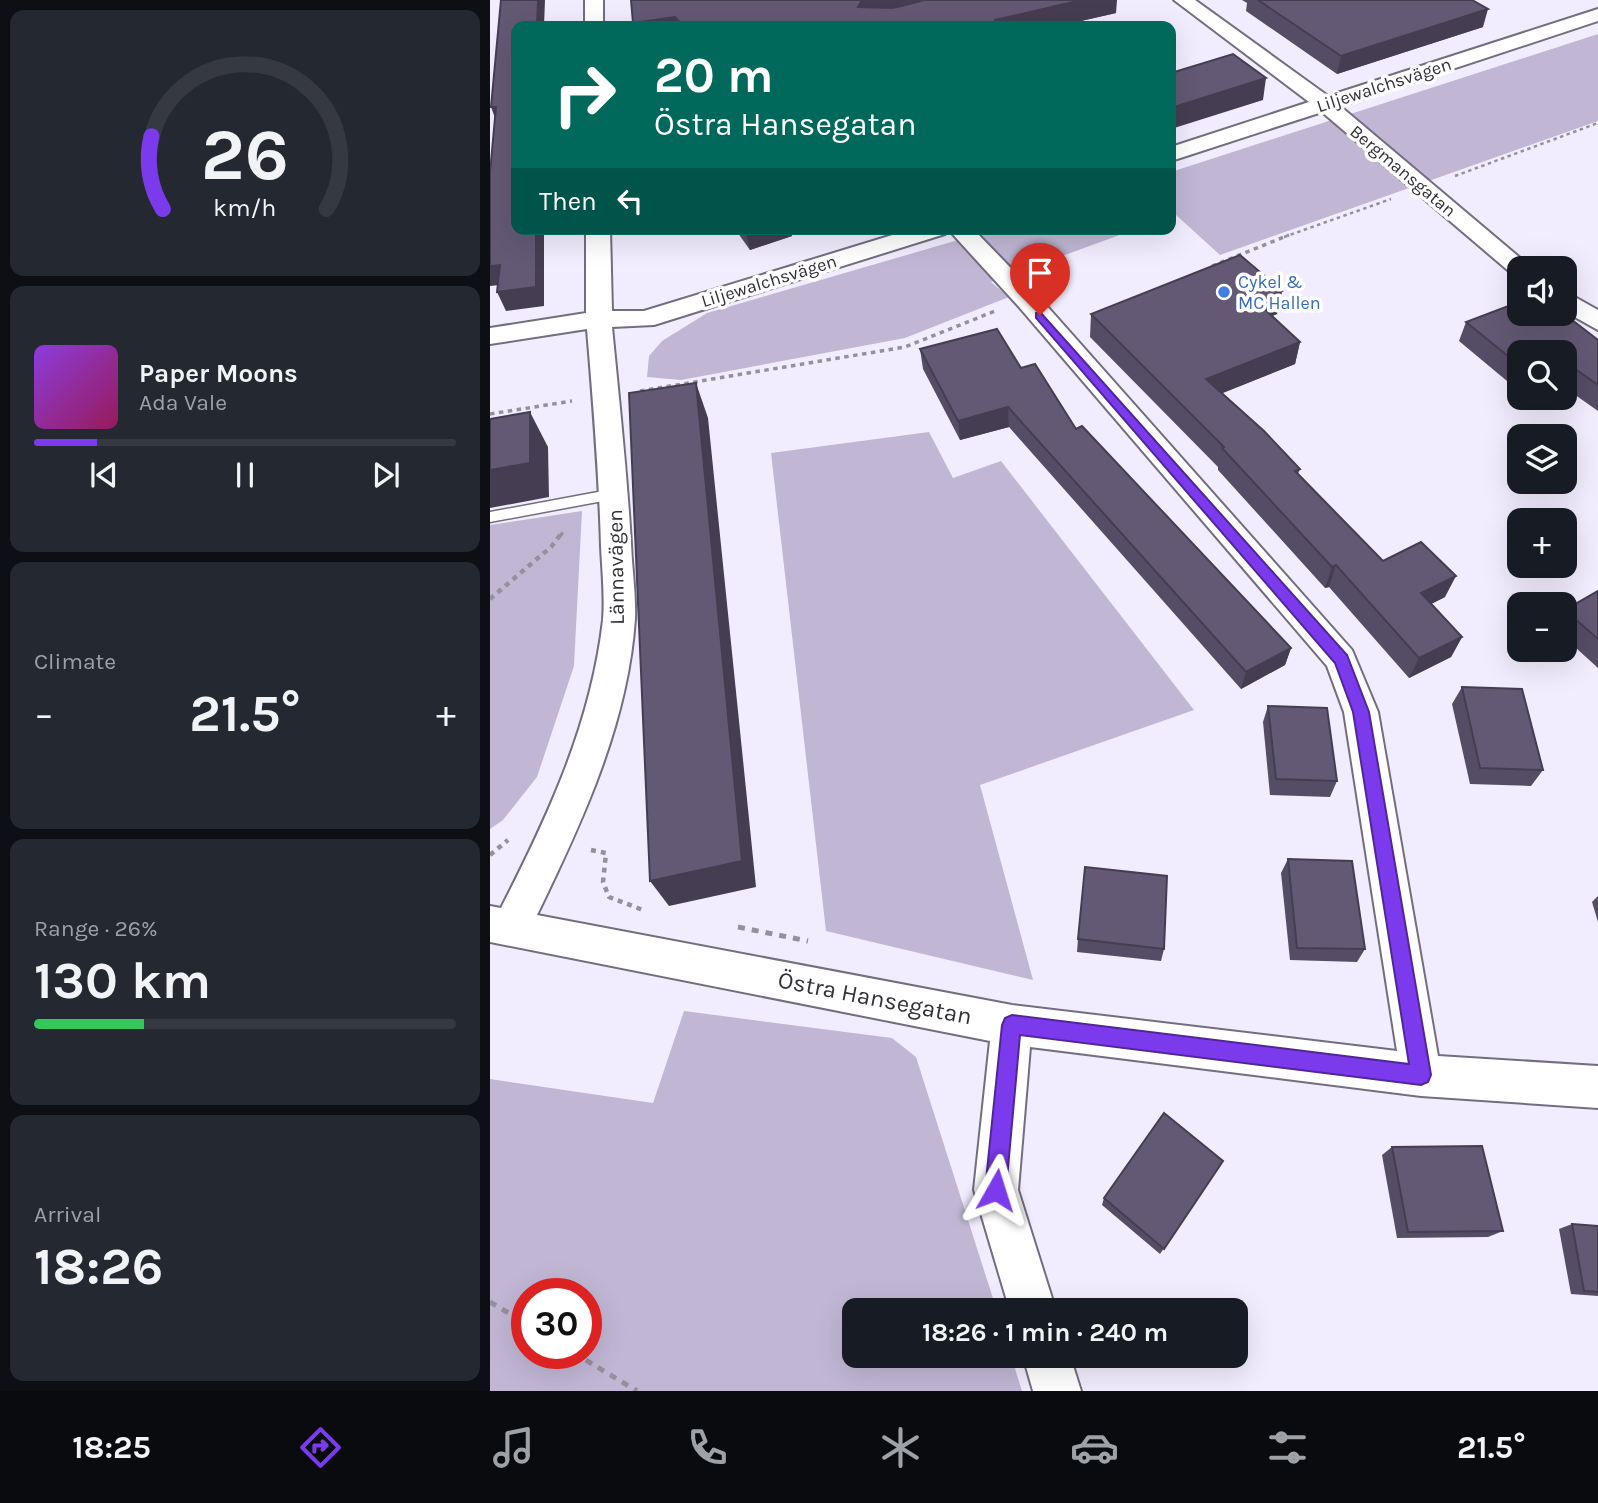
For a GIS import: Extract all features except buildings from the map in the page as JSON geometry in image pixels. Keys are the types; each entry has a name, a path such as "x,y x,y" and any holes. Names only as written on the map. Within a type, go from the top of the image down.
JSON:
{"street":[{"path":"594,0 594,21"},
{"name":"Bergmansgatan","path":"1183,0 1325,104 1507,257"},
{"name":"Liljewalchsvägen","path":"1176,152 1597,17"},
{"name":"Lännavägen","path":"501,926 554,842 585,767 605,703 619,618 614,494 599,319 598,235"},
{"name":"Liljewalchsvägen","path":"490,336 599,319 646,319 918,235"},
{"path":"966,235 1342,659 1361,712 1421,1075"},
{"path":"1577,308 1598,322"},
{"name":"Östra Hansegatan","path":"501,926 1012,1025 1421,1075 1598,1087"},
{"path":"1012,1025 996,1190 1028,1298"},
{"path":"1050,1368 1057,1391"}],"lane":[{"path":"490,517 614,494"}],"path":[{"path":"1212,266 1251,248 1598,123"},
{"path":"490,414 905,347 1024,298"},
{"path":"490,599 563,534 568,522 568,503"},
{"path":"490,855 513,836 606,853 603,882 609,897 657,914"},
{"path":"732,926 783,934 810,942"},
{"path":"490,1302 511,1314"},
{"path":"601,1369 637,1391"}],"shaded area":[{"path":"1598,34 1598,121 1220,255 1176,215 1176,170"},
{"path":"975,235 1120,235 991,282 1009,297 905,338 681,380 647,377 649,356 662,341 707,313"},
{"path":"929,432 953,478 1001,461 1194,710 980,785 1033,980 826,931 771,453"},
{"path":"582,511 574,666 537,777 503,820 490,829 490,525"},
{"path":"684,1011 892,1038 916,1057 993,1298 842,1298 842,1368 1015,1368 1022,1391 490,1391 490,1079 653,1103"}],"place":[{"name":"Cykel & MC Hallen","path":"1224,292"}],"route":[{"path":"996,1190 1012,1025 1421,1075 1361,712 1342,659 1040,315"}]}
